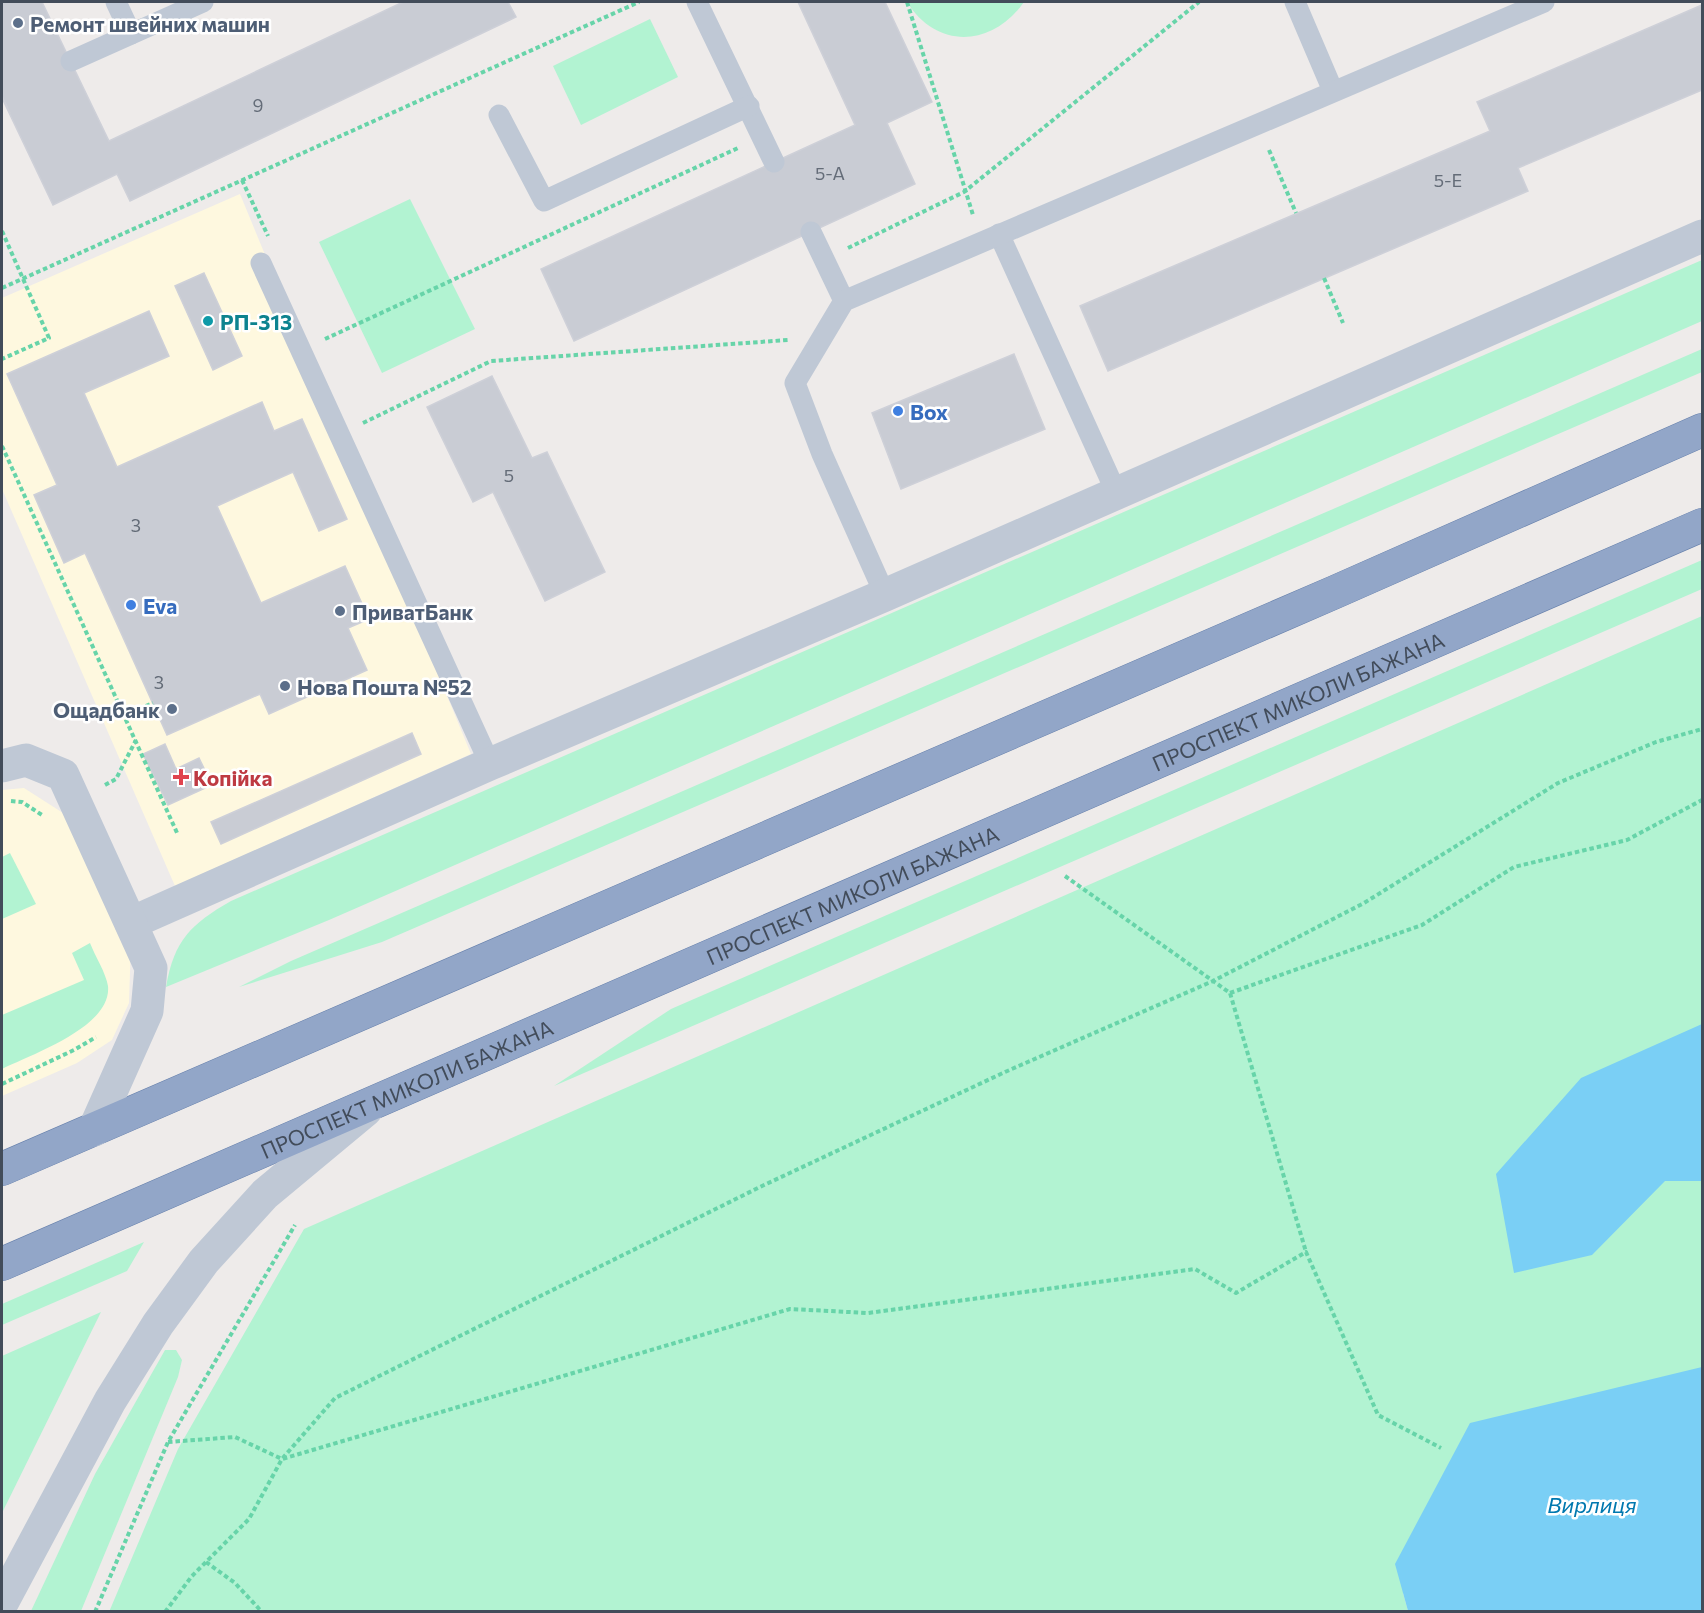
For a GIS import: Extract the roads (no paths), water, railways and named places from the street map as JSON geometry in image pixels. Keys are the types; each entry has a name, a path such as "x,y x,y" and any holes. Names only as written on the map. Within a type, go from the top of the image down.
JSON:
{"highway":[{"path":"10,1161 94,1130 1335,592 1702,430"},
{"name":"ПРОСПЕКТ МИКОЛИ БАЖАНА","path":"2,1264 1702,525"}],"street":[{"path":"131,923 490,764 885,595 1702,236"},
{"path":"2,766 26,760 63,775 151,968 147,1011 94,1130"},
{"path":"2,1602 110,1401 158,1324 204,1261 265,1194 377,1101"}],"lane":[{"path":"116,2 132,34"},
{"path":"71,61 203,2"},
{"path":"697,2 774,162"},
{"path":"1295,2 1334,92"},
{"path":"885,595 822,454 795,383 844,301 1544,2"},
{"path":"499,115 544,201 749,106"},
{"path":"811,232 844,301"},
{"path":"991,238 1116,492"},
{"path":"261,263 490,764"}],"water":[{"path":"1702,1024 1702,1181 1665,1181 1592,1255 1514,1273 1496,1174 1581,1078"},
{"name":"Вирлиця","path":"1702,1367 1702,1611 1408,1611 1395,1564 1470,1423"}],"place":[{"name":"Ремонт швейних машин","path":"18,23"},
{"name":"РП-313","path":"208,321"},
{"name":"Box","path":"898,411"},
{"name":"Eva","path":"131,605"},
{"name":"ПриватБанк","path":"340,611"},
{"name":"Нова Пошта №52","path":"285,686"},
{"name":"Ощадбанк","path":"172,709"},
{"name":"Копійка","path":"181,777"}]}
